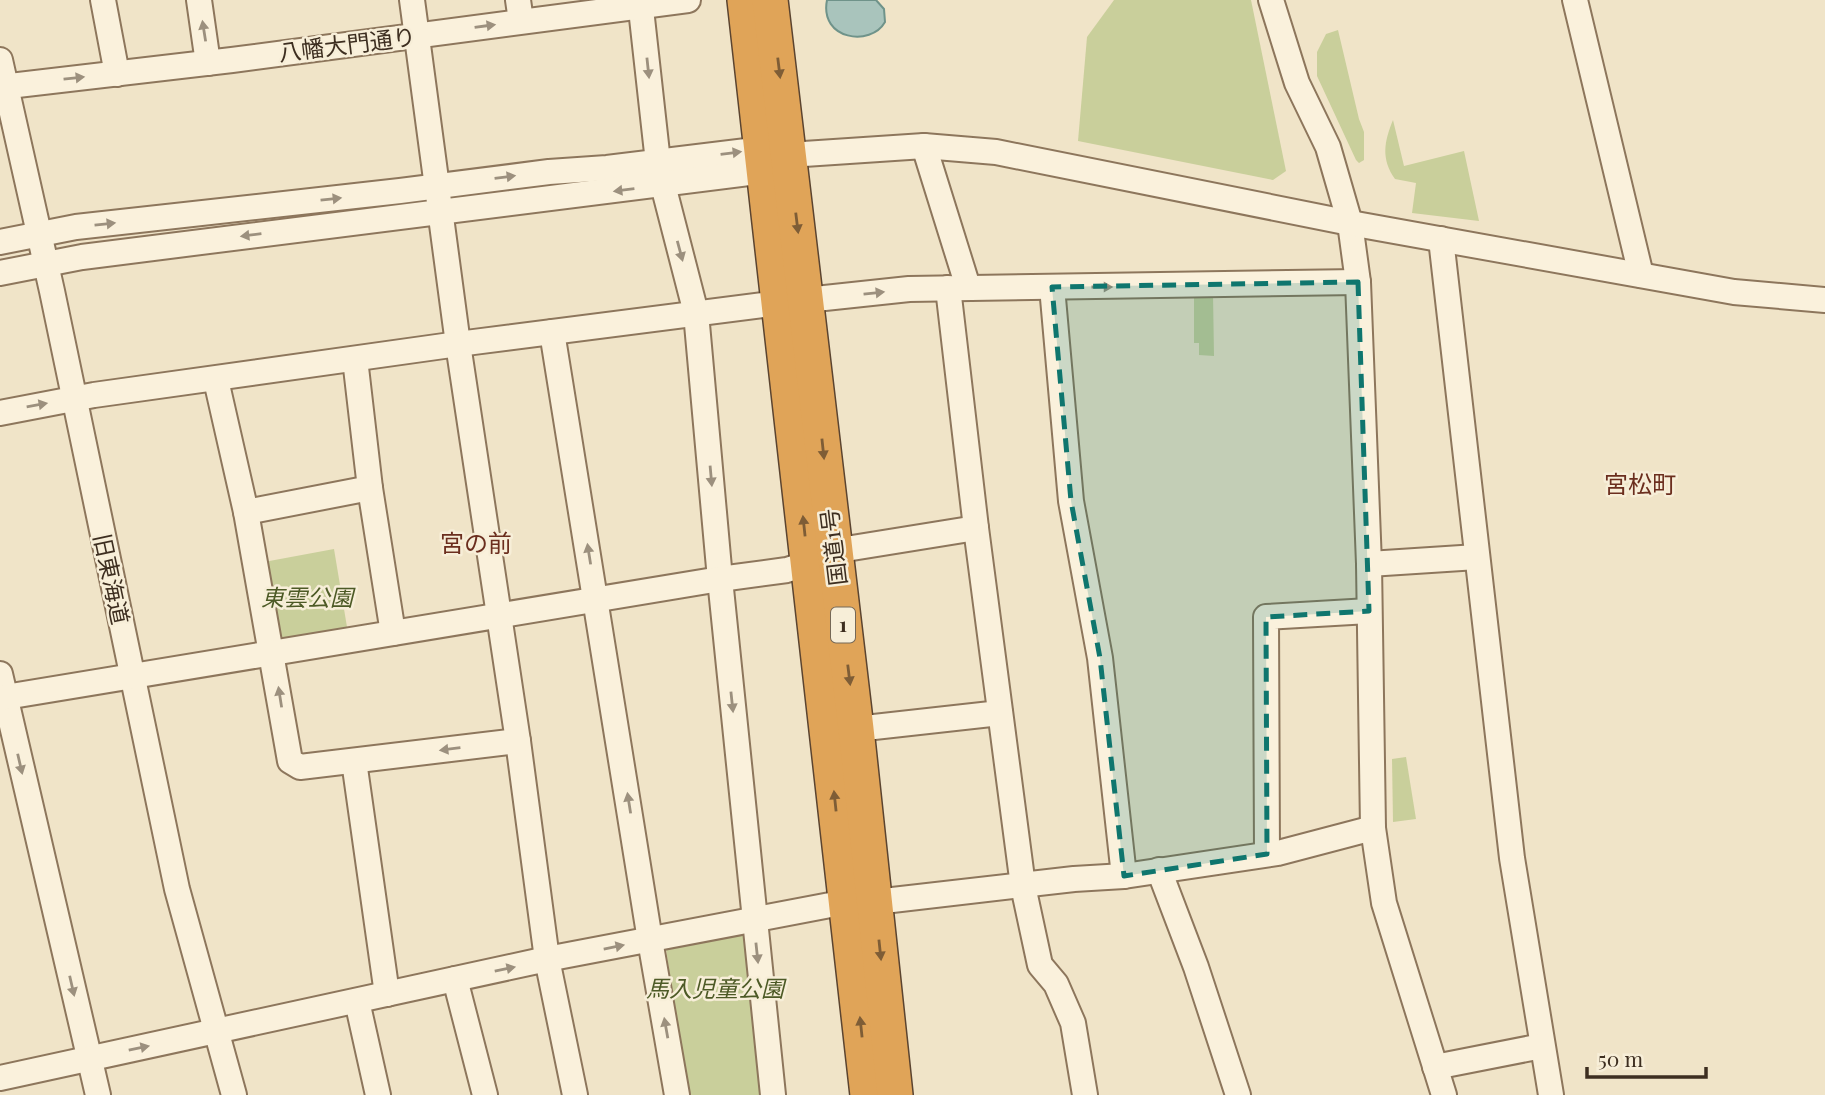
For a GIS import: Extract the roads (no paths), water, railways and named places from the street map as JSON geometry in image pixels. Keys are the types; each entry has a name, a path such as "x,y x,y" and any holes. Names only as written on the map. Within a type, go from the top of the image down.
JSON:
{"highway":[{"name":"国道1号","path":"745,0 784,157"},
{"name":"国道1号","path":"770,0 785,117 784,157 793,302 821,559 861,902 895,1095"},
{"name":"国道1号","path":"821,559 856,729 868,1095"}],"street":[{"path":"103,0 117,74"},
{"path":"199,0 208,63"},
{"path":"412,0 458,344 518,741 547,960 575,1095"},
{"name":"八幡大門通り","path":"3,87 417,36 520,11 688,0"},
{"path":"1271,0 1297,83 1328,147 1350,223 1358,282 1368,564 1373,828 1384,903 1444,1095"},
{"path":"1575,0 1641,275"},
{"path":"641,3 660,173 696,313 720,579 773,1095"},
{"name":"旧東海道","path":"0,60 3,87 45,263 177,889 234,1095"},
{"path":"924,146 958,288 976,528 1023,886 1040,965 1056,984 1073,1023 1085,1095"},
{"path":"0,273 45,263 440,211 660,173 784,157 924,146 996,152 1350,223 1734,292 1825,300"},
{"path":"0,242 37,234 548,172 607,168 660,173"},
{"path":"1441,239 1512,858 1551,1095"},
{"path":"0,413 74,398 458,344 909,289 1358,282"},
{"path":"1052,287 1071,500 1100,658 1124,876"},
{"path":"552,332 677,1095"},
{"path":"355,359 370,488 393,633"},
{"path":"216,380 246,512 290,761 300,767 518,741"},
{"path":"246,512 370,488"},
{"path":"98,1095 2,690 131,677 787,570 852,548 976,528"},
{"path":"1368,564 1477,557"},
{"path":"1267,854 1266,617 1369,611"},
{"path":"856,729 1000,713"},
{"path":"354,761 387,994"},
{"path":"0,1078 456,979 754,920 861,902 1124,876 1278,853 1373,828"},
{"path":"1159,870 1196,967 1238,1095"},
{"path":"456,979 485,1095"},
{"path":"357,1001 378,1095"},
{"path":"1435,1067 1542,1046"}],"water":[{"path":"827,0 876,0 884,9 885,22 869,35 848,35 831,24 827,13"}],"district":[{"name":"宮松町","path":"1640,485"},
{"name":"宮の前","path":"476,544"}],"park label":[{"name":"東雲公園","path":"307,598"},
{"name":"馬入児童公園","path":"715,989"}]}
